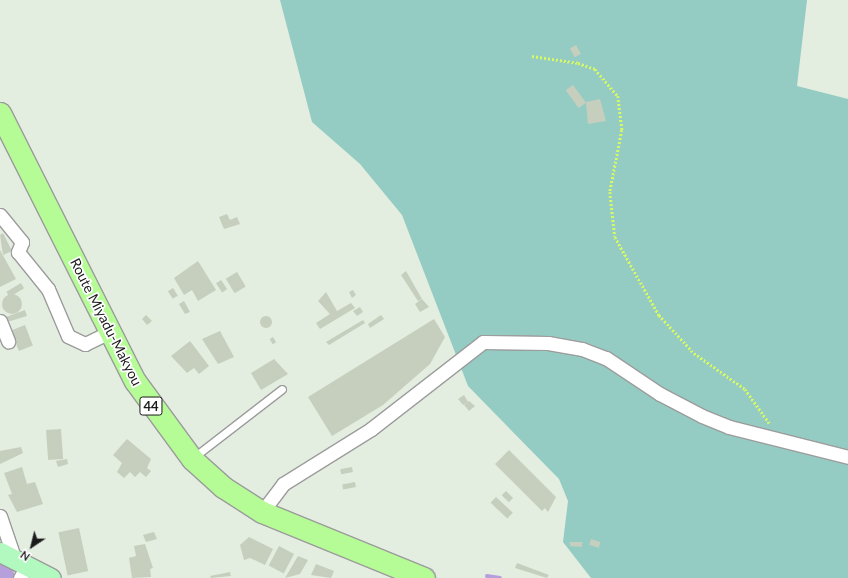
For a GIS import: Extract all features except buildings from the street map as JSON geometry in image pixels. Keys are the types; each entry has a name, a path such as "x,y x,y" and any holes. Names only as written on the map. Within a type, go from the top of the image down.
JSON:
{"main road":[{"name":"Route Miyadu-Makyou","path":"0,113 110,332 152,406 192,459 223,487 262,512 424,578"}],"street":[{"path":"0,215 22,242 18,252 48,289 68,336 86,344 110,332"},
{"path":"0,321 8,341"},
{"path":"262,512 283,484 371,429 482,342 548,343 582,349 606,358 660,394 702,416 848,457"},
{"path":"0,516 17,565 51,578"}],"lane":[{"path":"192,459 282,389"}],"path":[{"path":"532,56 578,63 595,69 618,96 622,130 610,192 616,237 659,315 694,353 745,389 779,438"}],"shaded area":[{"path":"280,0 807,0 797,86 848,99 848,578 591,578 563,542 568,501 559,479 468,386 402,215 360,164 312,122"}],"waterway":[{"path":"0,569 17,578"},
{"path":"0,571 2,578"},
{"path":"487,576 500,578"}]}
